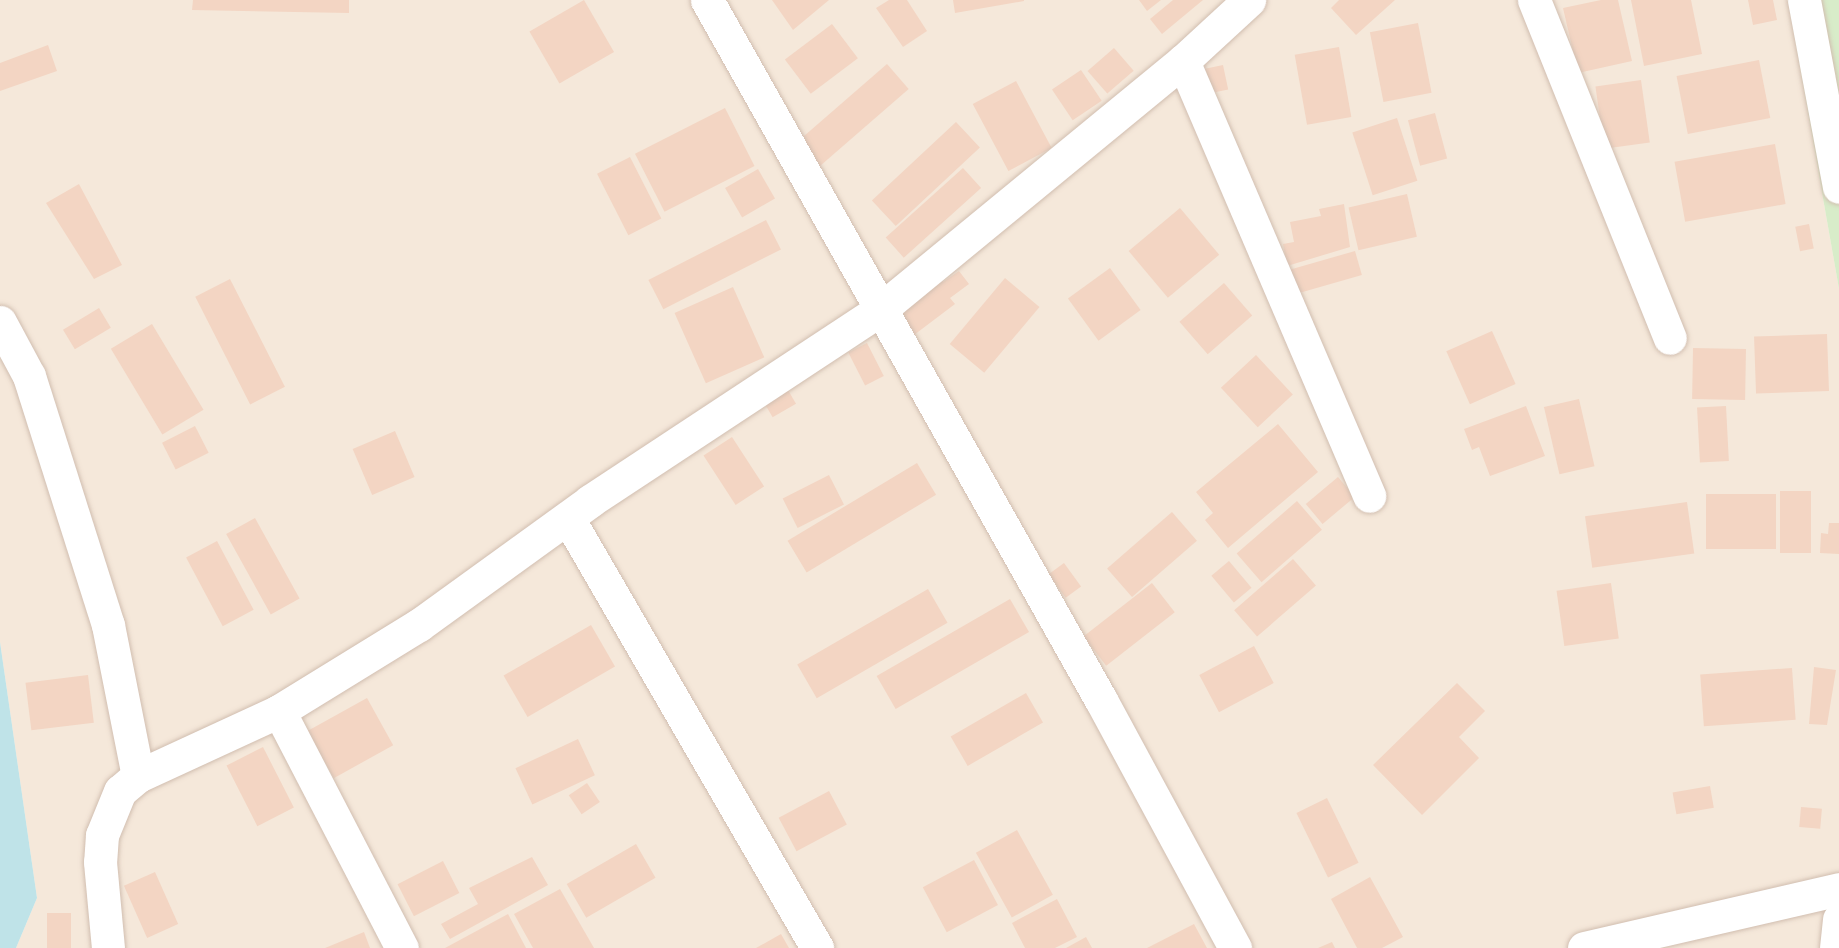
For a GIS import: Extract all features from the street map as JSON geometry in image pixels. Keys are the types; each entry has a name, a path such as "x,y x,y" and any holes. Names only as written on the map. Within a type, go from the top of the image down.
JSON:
{"street":[{"path":"708,0 1101,700 1235,948"},
{"path":"108,948 100,862 102,835 120,791 138,776 279,711 419,625 568,518 881,309 1183,62 1249,0"},
{"path":"1534,0 1670,338"},
{"path":"1804,0 1839,187"},
{"path":"1183,62 1369,496"},
{"path":"0,322 29,376 108,625 138,776"},
{"path":"568,518 817,948"},
{"path":"279,711 402,948"},
{"path":"1584,948 1839,889"},
{"path":"1836,948 1839,919"}],"shaded area":[{"path":"0,0 1788,0 1839,289 1839,948 16,948 37,898 0,642"}],"green space":[{"path":"1788,0 1839,0 1839,289"}],"water":[{"path":"0,642 37,898 16,948 0,948"}],"building":[{"path":"193,0 349,0 349,13 192,10"},
{"path":"584,0 614,52 559,83 529,32"},
{"path":"772,0 829,0 793,30"},
{"path":"889,0 907,0 927,31 903,47 876,8"},
{"path":"953,0 1024,0 1024,1 955,13"},
{"path":"1139,0 1161,0 1147,11"},
{"path":"1173,0 1203,0 1162,34 1150,19"},
{"path":"1339,0 1395,0 1356,35 1331,8"},
{"path":"1601,0 1618,0 1632,61 1578,73 1563,8"},
{"path":"1631,0 1691,0 1702,54 1644,66"},
{"path":"1748,0 1773,0 1777,20 1753,25"},
{"path":"1418,23 1432,93 1383,102 1370,32"},
{"path":"832,24 858,58 811,94 785,60"},
{"path":"48,45 57,71 0,91 0,63"},
{"path":"1339,47 1351,117 1307,125 1295,55"},
{"path":"1114,48 1134,71 1107,94 1088,71"},
{"path":"1759,60 1770,118 1688,134 1677,76"},
{"path":"887,64 909,89 819,167 797,142"},
{"path":"1223,65 1228,89 1207,94 1201,70"},
{"path":"1081,70 1102,101 1073,120 1052,90"},
{"path":"1641,80 1650,142 1604,149 1595,86"},
{"path":"1016,81 1052,148 1008,171 973,104"},
{"path":"725,108 755,166 665,212 635,154"},
{"path":"1435,113 1447,158 1420,166 1408,120"},
{"path":"1397,118 1417,181 1373,195 1352,133"},
{"path":"956,122 980,148 896,226 872,200"},
{"path":"1775,144 1786,204 1685,222 1675,162"},
{"path":"630,157 661,218 628,235 597,174"},
{"path":"963,168 981,188 904,258 886,238"},
{"path":"758,169 775,198 742,217 725,188"},
{"path":"79,184 122,265 94,279 46,203"},
{"path":"1407,194 1417,237 1358,250 1349,207"},
{"path":"1344,204 1350,247 1287,266 1283,244 1294,242 1290,222 1321,216 1319,209"},
{"path":"1180,208 1219,255 1168,298 1129,251"},
{"path":"766,220 781,249 663,309 648,280"},
{"path":"1809,224 1814,249 1800,251 1795,227"},
{"path":"1355,251 1362,275 1297,294 1290,270"},
{"path":"1110,268 1141,310 1098,341 1068,299"},
{"path":"959,271 969,284 950,298 955,304 914,335 897,312 941,279 943,282"},
{"path":"1005,278 1039,307 984,373 950,344"},
{"path":"230,279 285,387 250,405 195,297"},
{"path":"1224,283 1252,315 1208,354 1179,322"},
{"path":"733,287 764,357 706,383 675,313"},
{"path":"99,308 111,328 75,349 63,330"},
{"path":"152,324 204,410 162,434 111,349"},
{"path":"1492,331 1516,384 1470,404 1446,351"},
{"path":"1827,334 1829,391 1756,394 1754,337"},
{"path":"867,343 884,376 865,386 848,353"},
{"path":"1693,348 1746,349 1745,400 1692,399"},
{"path":"1256,355 1293,394 1258,427 1221,388"},
{"path":"788,390 796,404 773,417 765,404"},
{"path":"1579,399 1595,466 1559,474 1544,407"},
{"path":"1526,406 1545,456 1490,476 1479,447 1472,450 1464,429"},
{"path":"1726,406 1729,461 1700,462 1697,408"},
{"path":"1278,424 1318,472 1228,548 1205,520 1213,513 1196,492"},
{"path":"195,426 209,453 176,470 162,443"},
{"path":"395,431 415,477 372,495 353,449"},
{"path":"732,437 764,486 736,505 703,456"},
{"path":"917,463 936,495 807,572 788,541"},
{"path":"829,475 844,504 798,528 783,499"},
{"path":"1338,477 1355,497 1323,524 1306,504"},
{"path":"1780,491 1811,491 1811,553 1780,553"},
{"path":"1706,494 1776,494 1776,549 1706,549"},
{"path":"1297,501 1322,530 1262,582 1237,553"},
{"path":"1687,502 1694,553 1592,568 1585,516"},
{"path":"1172,512 1197,541 1132,597 1107,568"},
{"path":"255,518 300,598 271,614 226,534"},
{"path":"1829,523 1839,523 1839,554 1820,553 1821,533 1828,534"},
{"path":"217,541 254,610 223,626 186,557"},
{"path":"1293,559 1316,585 1257,637 1234,610"},
{"path":"1229,561 1251,588 1234,603 1211,576"},
{"path":"1064,563 1081,586 1066,598 1049,574"},
{"path":"1152,583 1175,612 1106,666 1083,637"},
{"path":"1611,583 1619,638 1564,646 1557,591"},
{"path":"928,589 948,623 817,698 797,664"},
{"path":"1010,599 1029,632 896,709 877,676"},
{"path":"591,625 615,667 528,717 504,676"},
{"path":"1254,646 1274,683 1219,712 1199,675"},
{"path":"1814,667 1836,670 1827,725 1809,724"},
{"path":"1792,668 1796,720 1704,726 1700,674"},
{"path":"88,675 94,723 31,730 25,683"},
{"path":"1457,683 1485,711 1459,737 1479,758 1422,815 1373,765"},
{"path":"1026,693 1043,722 968,766 951,736"},
{"path":"367,698 393,745 334,778 308,731"},
{"path":"578,739 595,775 532,804 515,768"},
{"path":"263,747 294,808 257,826 226,766"},
{"path":"587,783 600,802 582,814 569,795"},
{"path":"1710,786 1714,808 1676,814 1673,793"},
{"path":"829,791 847,825 797,851 779,818"},
{"path":"1327,798 1359,863 1328,878 1296,813"},
{"path":"1801,807 1822,809 1820,829 1799,827"},
{"path":"1017,830 1053,895 1012,918 976,853"},
{"path":"636,844 656,878 586,918 567,884"},
{"path":"532,857 548,885 450,939 441,924 478,904 469,888"},
{"path":"974,860 998,905 947,932 923,887"},
{"path":"443,861 459,893 414,916 398,884"},
{"path":"155,872 178,924 147,938 124,886"},
{"path":"1370,877 1403,937 1382,948 1357,948 1331,899"},
{"path":"560,889 594,948 533,948 514,914"},
{"path":"1057,899 1077,937 1055,948 1025,948 1012,923"},
{"path":"47,913 71,913 71,948 47,948"},
{"path":"508,914 526,948 445,948"},
{"path":"1194,924 1207,948 1147,948"},
{"path":"364,932 370,948 325,948"},
{"path":"781,934 789,948 756,948"},
{"path":"1086,937 1092,948 1066,948"},
{"path":"1332,942 1335,948 1318,948"}]}
